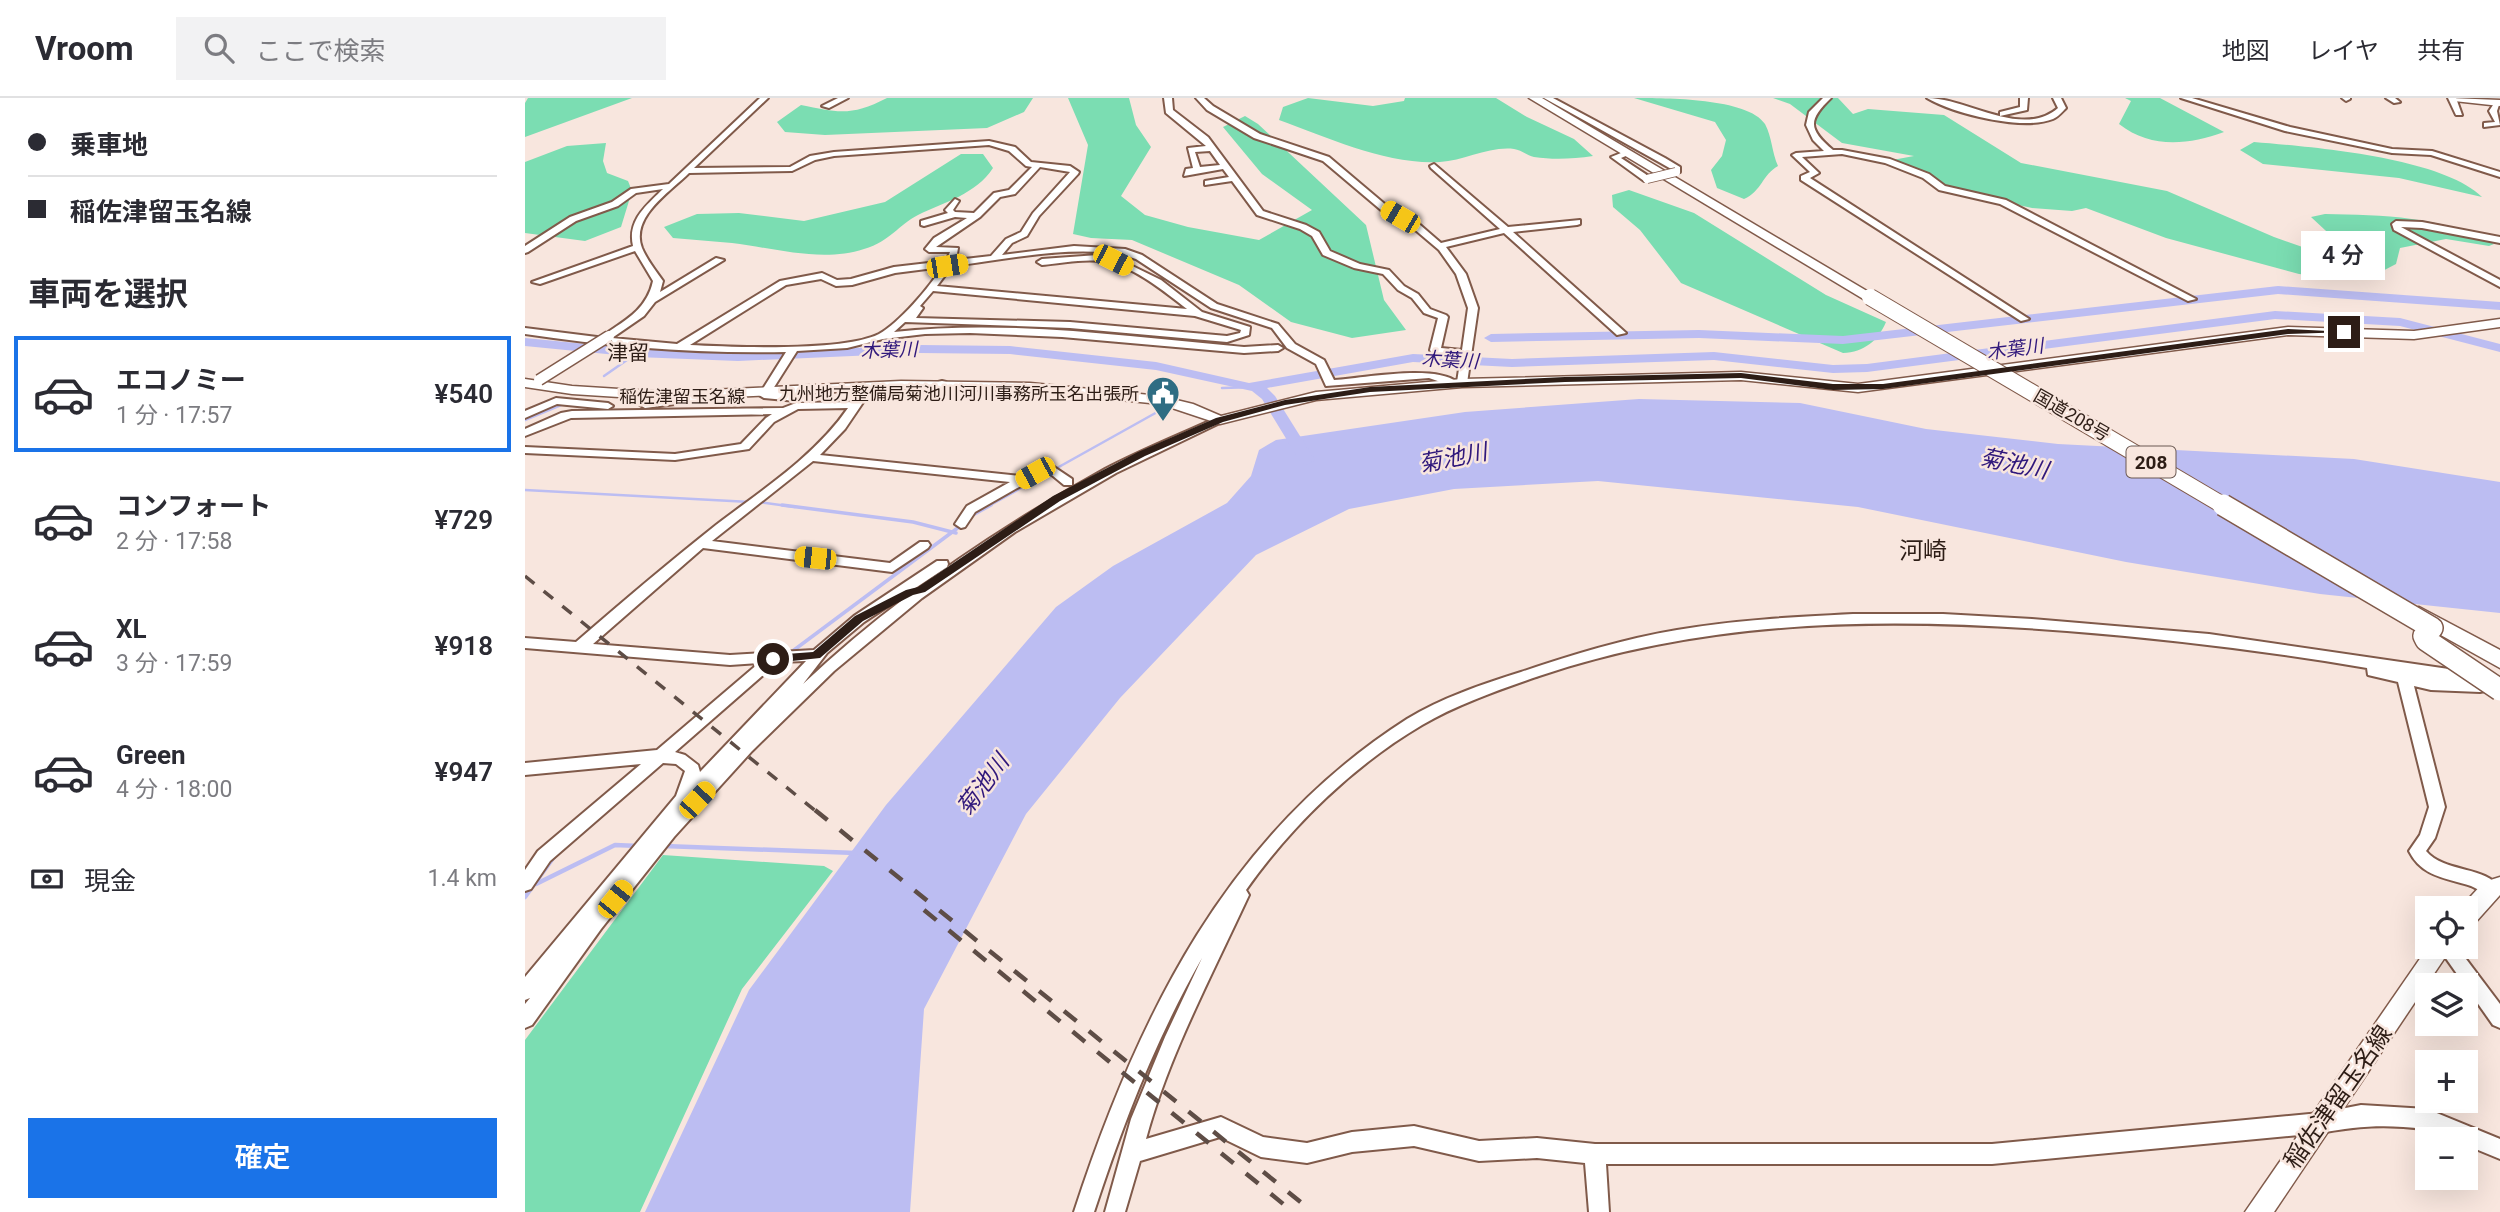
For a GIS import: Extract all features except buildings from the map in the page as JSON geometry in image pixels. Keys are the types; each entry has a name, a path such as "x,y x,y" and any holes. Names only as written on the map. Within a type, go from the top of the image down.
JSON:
{"highway":[{"name":"国道208号","path":"1534,98 2500,668"},
{"path":"2370,590 2500,660"},
{"path":"2432,628 2424,636 2427,640 2500,689"}],"main road":[{"path":"2453,98 2499,103"},
{"path":"1220,420 1285,403 1370,389 1458,379 1730,375 1858,388 2288,331 2395,336 2500,323"},
{"name":"稲佐津留玉名線","path":"530,384 606,395 701,398 942,384 1140,398 1188,407 1220,420"},
{"path":"2478,905 2496,888"},
{"name":"稲佐津留玉名線","path":"2258,1212 2433,959"}],"street":[{"path":"655,299 658,281 637,247 633,229 644,212 670,186 764,98"},
{"path":"827,106 844,98"},
{"path":"1168,98 1169,111 1205,139 1260,213 1298,224 1316,234 1326,253 1357,267 1385,272 1401,288 1415,296 1427,311 1443,317 1435,350 1465,353"},
{"path":"945,270 994,258 1074,249 1125,252 1139,257 1214,306 1239,317 1270,324 1291,346 1322,364 1325,380 1342,385 1435,375 1458,379 1473,308 1461,274 1440,246 1416,226 1384,208 1326,159 1267,141 1210,108 1200,98"},
{"path":"1548,98 1643,149 1677,169 1676,172 1647,179 1615,158 1629,153"},
{"path":"1827,98 1813,110 1808,124 1810,133 1830,152 1888,161 1926,176 1943,188 2003,202 2191,299"},
{"path":"1931,98 1958,109 2016,120 2048,118 2062,108 2057,98"},
{"path":"1958,109 1958,104 1965,98"},
{"path":"1992,116 2018,111 2025,105 2024,98"},
{"path":"2185,98 2288,130 2392,151 2432,153 2500,175"},
{"path":"2453,98 2459,113"},
{"path":"2487,125 2499,123 2493,111 2499,103"},
{"path":"686,171 792,169 813,158 834,154 989,144 1012,149 1029,163 1070,168 1075,172 1036,215 1024,234 1009,241 994,258"},
{"path":"1197,170 1191,150 1212,148"},
{"path":"1830,152 1829,155 1796,155 1815,173 1804,178 2024,319"},
{"path":"883,336 930,288 945,270 955,250 929,248 975,216 997,195 1012,192 1020,186 1030,170 1038,165"},
{"path":"1187,174 1227,166"},
{"path":"1434,166 1621,332"},
{"path":"1208,183 1236,178"},
{"path":"528,253 573,219 615,204 634,191 670,186"},
{"path":"955,201 949,210 955,214"},
{"path":"923,223 955,214 975,216"},
{"path":"1440,246 1508,230 1577,222"},
{"path":"2500,240 2422,225 2396,224 2397,228 2412,238 2500,284"},
{"path":"537,282 637,247"},
{"path":"679,347 790,280 822,276 836,283 852,282 894,270 945,270 1103,258 1113,260 1158,282 1199,314"},
{"path":"530,384 609,336 638,316 655,299 719,260"},
{"path":"918,300 923,302 909,321 1058,324 1227,339 1244,335 1246,330 1199,314 930,288"},
{"path":"1199,314 1214,306"},
{"path":"1270,324 1278,348"},
{"path":"525,331 571,338 730,351 837,345 883,336 932,331 985,332 1244,350 1278,348 1322,364"},
{"path":"794,349 767,393 810,400 858,402"},
{"path":"525,450 675,457 745,447 770,420 784,411 803,405 858,402 942,384"},
{"path":"525,433 565,415 701,398"},
{"path":"525,415 556,401 631,407"},
{"path":"580,647 811,457 841,427 858,402"},
{"path":"565,415 784,411"},
{"path":"525,1019 599,919 715,781 809,684 921,590 1057,499 1141,454 1220,420"},
{"path":"525,991 683,800 804,674 816,655 859,619 1068,482 1109,461 1141,454"},
{"path":"811,457 1022,480"},
{"path":"961,524 971,509 1022,480 1051,469 1068,482"},
{"path":"702,544 892,568 924,545"},
{"path":"859,619 910,592 921,590"},
{"path":"1084,1212 1112,1122 1185,971 1225,904 1250,873 1309,808 1345,774 1413,723 1462,699 1548,665 1633,642 1740,624 1873,618 2050,626 2252,645 2500,680"},
{"path":"525,658 532,643 730,660 816,655"},
{"path":"2252,645 2267,652 2389,674 2431,685 2500,689"},
{"path":"525,884 544,856 659,757 782,658"},
{"path":"2405,680 2437,807 2427,838 2417,851 2422,861 2437,869 2496,888"},
{"path":"525,769 659,757 680,759 693,769 683,800"},
{"path":"1115,1212 1141,1119 1172,1043 1250,873"},
{"path":"2456,959 2500,1019"},
{"path":"1132,1153 1221,1127 1261,1147 1307,1153 1352,1142 1414,1136 1479,1151 1537,1148 1595,1154 1992,1154 2320,1123 2361,1115 2427,1119 2500,1149"},
{"path":"1595,1154 1599,1212"}],"green space":[{"path":"528,98 632,98 525,137 525,103"},
{"path":"887,98 1033,98 1024,112 987,128 825,135 785,132 777,122 801,105 845,111 864,108"},
{"path":"1068,98 1129,98 1136,125 1151,147 1121,196 1145,215 1188,227 1259,240 1312,210 1262,174 1223,127 1245,116 1258,124 1366,225 1384,300 1406,330 1352,338 1291,322 1239,285 1132,240 1091,238 1073,234 1088,145"},
{"path":"1308,98 1373,106 1404,101 1405,98 1496,98 1527,117 1574,139 1593,156 1541,158 1505,149 1440,162 1420,162 1379,155 1279,120 1283,107"},
{"path":"1634,98 1705,101 1725,104 1756,115 1765,124 1778,166 1768,174 1755,192 1744,199 1717,188 1711,170 1722,156 1726,140 1715,122"},
{"path":"1773,98 1838,98 1853,114 1868,109 1944,115 2021,163 2167,191 2311,250 2353,256 2311,217 2325,214 2433,222 2494,244 2489,246 2446,239 2400,248 2396,264 2373,276 2343,279 2299,274 2166,238 2086,208 2072,211 2032,208 1954,191 1887,161 1914,156 1842,143 1790,104"},
{"path":"2125,98 2160,98 2224,132 2183,142 2144,138 2119,124 2131,101"},
{"path":"2254,142 2340,151 2407,163 2463,183 2482,197 2399,178 2263,164 2240,150"},
{"path":"606,143 603,161 607,173 628,181 632,191 621,227 585,241 525,233 525,162 567,146"},
{"path":"961,154 983,154 993,168 969,191 911,219 881,242 848,253 815,255 673,238 664,227 697,214 739,213 804,221 885,202"},
{"path":"1629,190 1694,213 1826,295 1886,322 1883,329 1864,348 1843,353 1681,283 1640,230 1613,207 1612,195"},
{"path":"663,855 824,866 833,871 742,989 640,1212 525,1212 525,1040"}],"water":[{"name":"菊池川","path":"1639,399 1800,403 1926,429 2058,444 2354,459 2500,482 2500,613 2320,594 2126,562 1858,507 1598,481 1454,489 1349,509 1256,555 1120,698 1026,814 924,1009 910,1212 645,1212 749,990 886,805 1056,607 1113,566 1227,503 1251,476 1259,450 1276,440 1465,412"}],"waterway":[{"path":"1491,338 1699,334 1843,340 2278,290 2500,306"},
{"name":"木葉川","path":"525,342 637,353 738,357 920,349 1010,350 1156,366 1249,387 1413,358 1512,363 1714,356 1833,369 1867,368 2275,315 2400,322 2500,348"},
{"path":"604,376 637,353"},
{"name":"木葉川","path":"1222,388 1256,387"},
{"path":"1256,387 1268,396 1307,460"},
{"path":"525,420 561,405"},
{"path":"987,507 1168,406"},
{"path":"525,490 750,502"},
{"path":"758,502 795,507"},
{"path":"782,505 913,522 952,532"},
{"path":"971,516 991,505"},
{"path":"952,532 963,524"},
{"path":"790,653 952,532"},
{"path":"752,684 782,660"},
{"path":"536,884 615,845 639,846"},
{"path":"664,846 856,853"},
{"path":"525,897 556,854"}],"railway":[{"path":"525,576 817,812"},
{"path":"815,810 1313,1212"},
{"path":"924,910 1293,1212"}],"place":[{"name":"九州地方整備局菊池川河川事務所玉名出張所","path":"1163,423"}],"district":[{"name":"津留","path":"628,353"},
{"name":"河崎","path":"1923,551"}],"route":[{"path":"773,659 816,655 859,619 910,592 921,590 1013,526 1141,454 1220,420 1316,396 1370,389 1462,383 1719,375 1858,388 2288,331 2344,332"}]}
